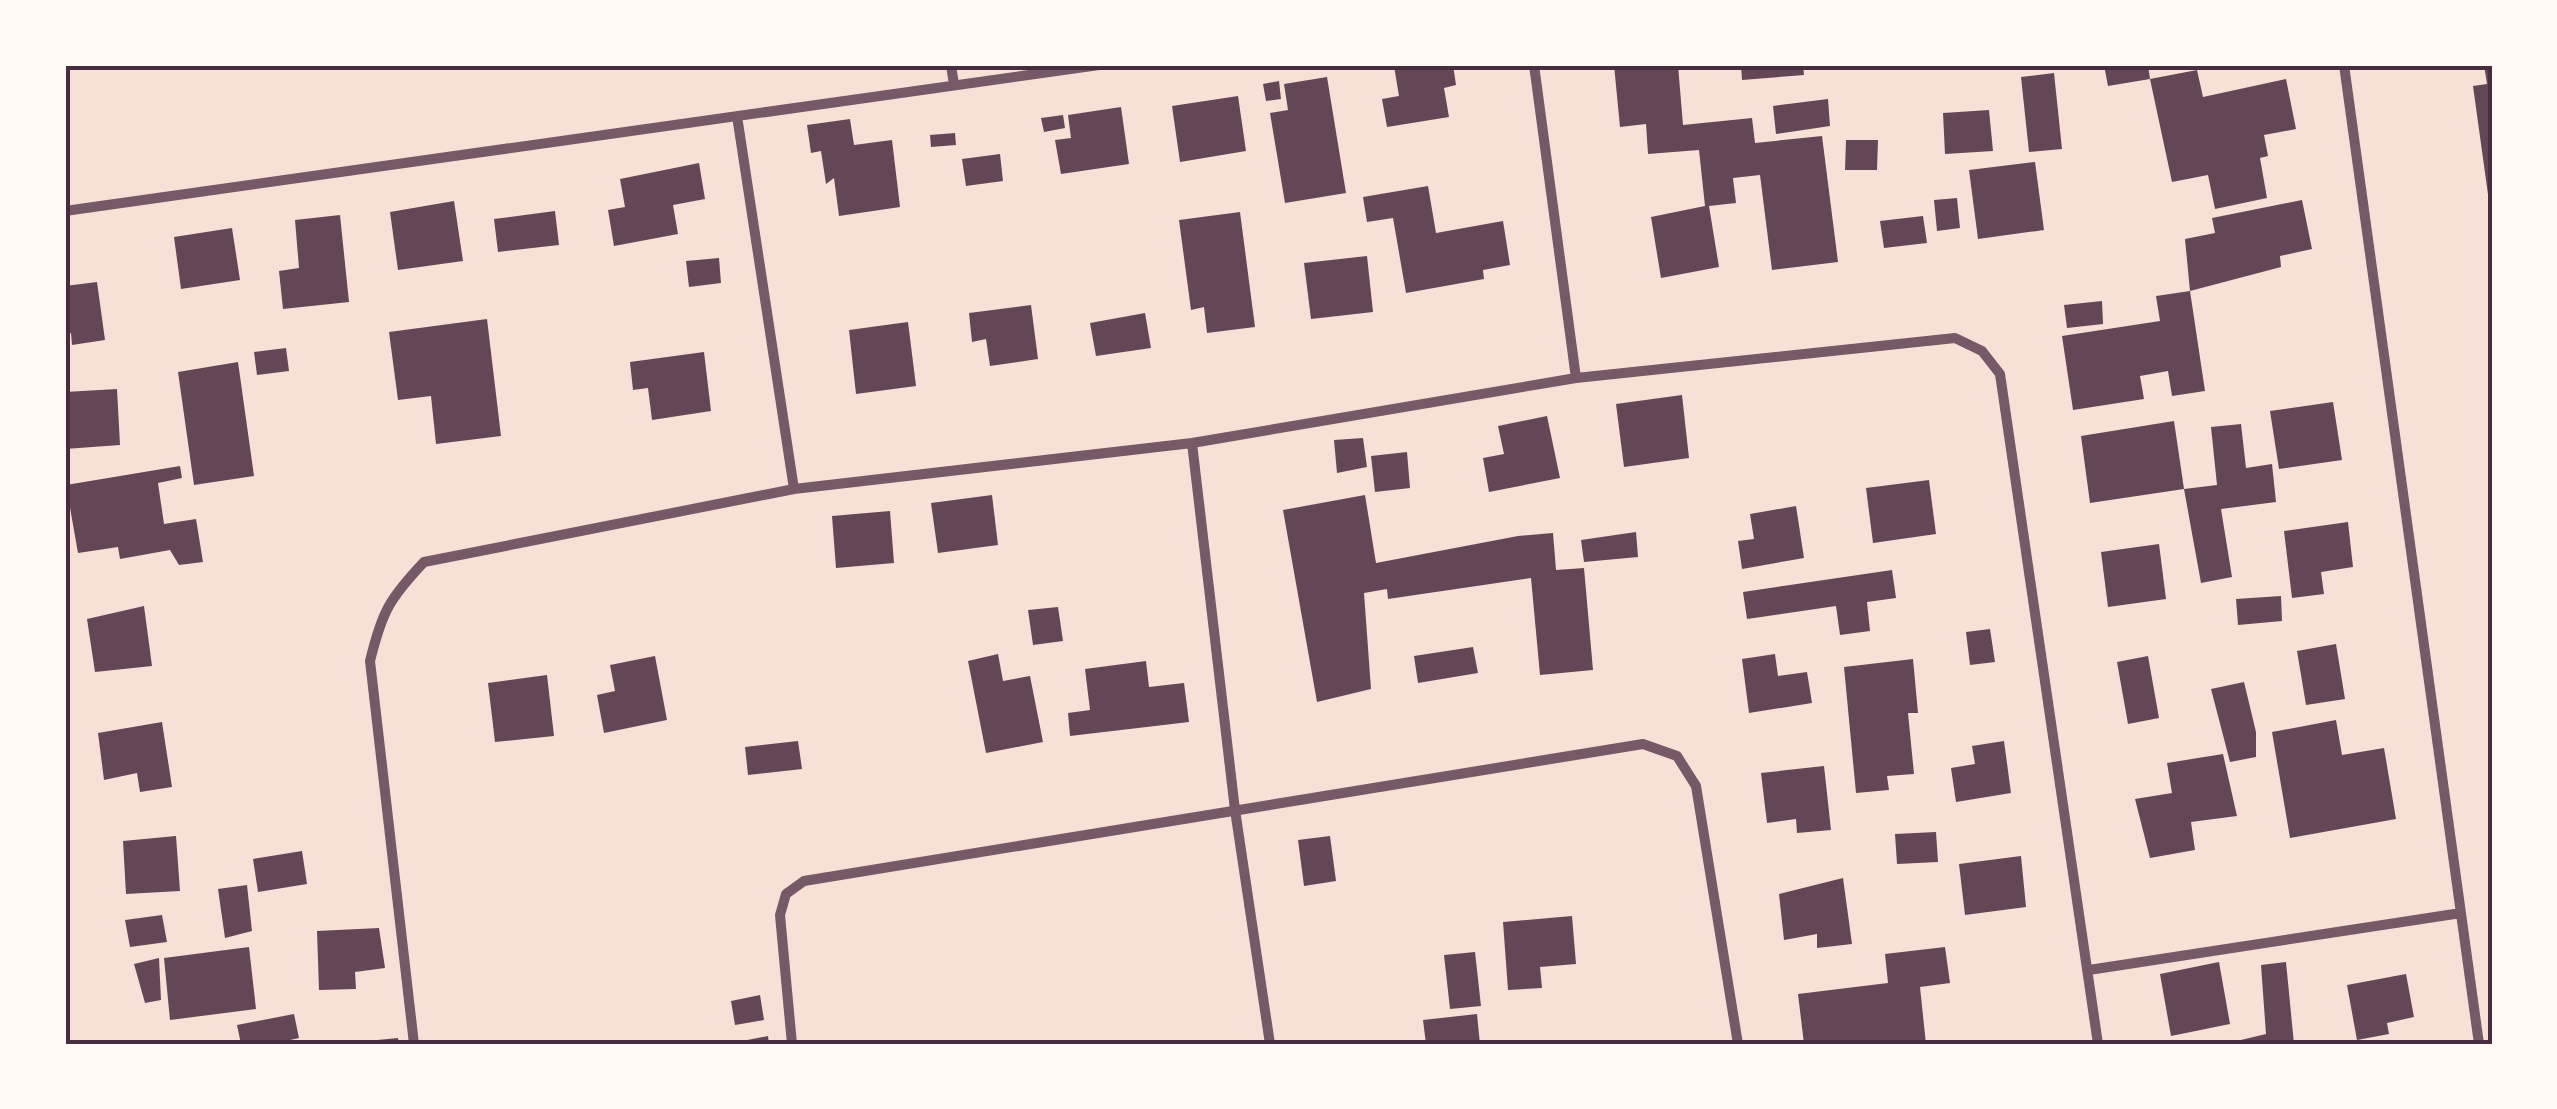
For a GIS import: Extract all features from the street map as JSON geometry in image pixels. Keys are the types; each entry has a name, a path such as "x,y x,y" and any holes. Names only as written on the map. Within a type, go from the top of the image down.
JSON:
{"street":[{"path":"951,65 954,86"},
{"path":"65,211 1099,65"},
{"path":"1534,65 1576,378"},
{"path":"2344,65 2479,1044"},
{"path":"737,116 794,489"},
{"path":"414,1044 370,661 380,621 392,595 424,562 794,489 1192,442 1576,378 1955,338 1982,351 2000,374 2098,1044"},
{"path":"1192,442 1235,810 1270,1044"},
{"path":"792,1044 780,915 786,894 804,881 1643,744 1677,756 1696,786 1738,1044"},
{"path":"2089,970 2461,913"}],"building":[{"path":"1453,65 1456,85 1444,88 1449,117 1387,127 1382,99 1399,96 1394,66"},
{"path":"1614,65 1678,65 1683,125 1752,118 1755,143 1822,136 1838,262 1772,270 1760,175 1733,178 1736,203 1709,206 1719,267 1661,278 1651,217 1705,206 1699,150 1648,154 1646,124 1620,127"},
{"path":"1741,65 1803,65 1804,75 1742,80"},
{"path":"2104,65 2148,65 2150,79 2108,86"},
{"path":"2484,65 2492,65 2490,209 2473,86 2487,84"},
{"path":"2197,70 2203,97 2286,79 2296,129 2264,135 2268,156 2260,158 2267,198 2215,209 2208,175 2172,182 2150,79"},
{"path":"2054,73 2062,149 2029,152 2021,77"},
{"path":"1327,77 1346,193 1285,203 1270,113 1288,110 1284,84"},
{"path":"1279,81 1281,99 1266,101 1263,84"},
{"path":"1238,96 1246,151 1180,162 1172,106"},
{"path":"1828,99 1830,126 1776,134 1773,106"},
{"path":"1121,107 1129,164 1061,174 1055,140 1071,138 1068,115"},
{"path":"1989,110 1993,151 1945,154 1943,113"},
{"path":"1063,115 1065,128 1044,132 1041,118"},
{"path":"850,119 854,145 892,140 900,207 839,216 834,178 826,184 821,151 811,153 807,125"},
{"path":"955,133 956,145 931,147 930,135"},
{"path":"1846,140 1878,140 1877,170 1845,170"},
{"path":"1000,154 1003,181 966,186 962,159"},
{"path":"2035,162 2044,230 1978,239 1969,170"},
{"path":"699,163 705,199 673,205 678,234 614,246 608,210 625,207 620,179"},
{"path":"1428,186 1436,233 1503,221 1510,265 1483,270 1484,279 1406,293 1393,218 1367,222 1363,197"},
{"path":"1957,198 1960,228 1937,231 1934,200"},
{"path":"2302,200 2312,249 2280,256 2281,267 2190,291 2185,239 2215,233 2212,218"},
{"path":"454,201 463,261 398,270 390,212"},
{"path":"555,211 559,245 498,252 494,219"},
{"path":"1240,212 1255,327 1207,333 1204,307 1191,310 1179,220"},
{"path":"340,215 349,302 283,309 279,271 299,268 295,220"},
{"path":"1923,216 1927,243 1884,248 1880,221"},
{"path":"232,228 240,280 181,289 174,237"},
{"path":"1367,256 1373,312 1311,319 1304,263"},
{"path":"719,258 721,283 689,287 686,261"},
{"path":"97,282 105,340 72,345 71,333 65,334 65,286"},
{"path":"2190,291 2205,391 2172,396 2168,371 2140,376 2144,399 2073,410 2062,336 2160,321 2156,296"},
{"path":"2102,301 2103,324 2067,328 2064,305"},
{"path":"1031,305 1038,359 990,366 986,339 972,342 969,313"},
{"path":"1145,313 1151,348 1096,356 1090,323"},
{"path":"487,319 501,436 436,444 431,396 398,400 389,332"},
{"path":"908,322 916,386 856,394 849,330"},
{"path":"286,348 289,371 257,375 254,352"},
{"path":"704,352 711,411 652,420 648,388 633,390 630,362"},
{"path":"238,362 254,476 194,485 178,372"},
{"path":"117,389 120,445 65,449 65,392"},
{"path":"1682,395 1689,458 1624,467 1616,404"},
{"path":"2333,402 2342,460 2279,469 2270,411"},
{"path":"1547,416 1560,478 1489,492 1483,458 1504,454 1498,426"},
{"path":"2174,421 2184,489 2090,503 2081,436"},
{"path":"2241,424 2246,468 2272,464 2276,502 2221,509 2232,577 2201,583 2184,489 2217,485 2211,427"},
{"path":"1363,438 1367,467 1337,473 1334,440"},
{"path":"1407,452 1410,488 1375,492 1371,456"},
{"path":"180,466 182,478 158,483 164,524 196,519 203,562 179,565 170,550 120,559 118,547 78,553 66,485"},
{"path":"1929,480 1936,534 1873,543 1866,488"},
{"path":"992,495 998,545 938,553 931,503"},
{"path":"1365,495 1376,563 1553,533 1556,570 1584,568 1593,670 1540,675 1531,578 1388,599 1387,589 1364,593 1371,689 1317,702 1283,510"},
{"path":"1796,506 1804,558 1742,569 1738,541 1754,539 1750,514"},
{"path":"890,511 894,563 836,568 832,516"},
{"path":"2348,522 2353,567 2321,572 2324,594 2292,598 2284,531"},
{"path":"1636,532 1638,557 1584,562 1581,540"},
{"path":"2159,544 2166,599 2108,607 2101,552"},
{"path":"1892,570 1896,598 1867,602 1870,631 1840,635 1836,606 1747,619 1743,592"},
{"path":"2281,596 2282,621 2238,625 2236,599"},
{"path":"144,606 152,666 95,672 87,619"},
{"path":"1058,607 1063,641 1033,645 1028,610"},
{"path":"1990,629 1995,662 1970,665 1966,632"},
{"path":"2336,644 2345,699 2306,705 2297,651"},
{"path":"1473,647 1478,673 1418,683 1414,656"},
{"path":"998,654 1003,681 1030,676 1043,742 986,753 968,661"},
{"path":"1775,654 1778,676 1807,672 1812,703 1749,713 1742,659"},
{"path":"655,656 667,720 604,733 597,695 615,691 610,665"},
{"path":"2148,656 2159,718 2128,724 2117,662"},
{"path":"1913,659 1918,713 1908,713 1914,774 1887,776 1889,790 1856,793 1844,667"},
{"path":"1146,661 1149,687 1184,683 1189,722 1070,736 1068,713 1090,710 1085,669"},
{"path":"547,675 554,736 495,742 488,683"},
{"path":"2244,682 2256,732 2256,757 2230,762 2211,689"},
{"path":"2336,720 2342,755 2384,748 2396,819 2290,838 2272,732"},
{"path":"162,722 172,787 140,792 137,773 104,780 98,733"},
{"path":"798,741 802,769 748,775 745,747"},
{"path":"2004,741 2011,793 1956,802 1951,768 1975,764 1972,746"},
{"path":"2223,754 2237,816 2191,822 2195,850 2150,858 2135,799 2172,793 2167,763"},
{"path":"1824,766 1831,830 1797,833 1796,819 1767,823 1761,773"},
{"path":"1936,832 1938,862 1897,864 1895,834"},
{"path":"176,836 180,891 126,894 123,841"},
{"path":"1330,836 1336,881 1304,886 1298,840"},
{"path":"302,851 307,884 258,892 253,859"},
{"path":"2021,856 2026,907 1965,915 1959,864"},
{"path":"1843,878 1852,944 1817,948 1817,934 1784,940 1779,894"},
{"path":"247,885 252,931 225,938 218,889"},
{"path":"162,915 167,942 130,947 125,920"},
{"path":"1572,916 1576,964 1540,967 1542,988 1508,990 1503,922"},
{"path":"379,928 385,968 355,972 356,989 319,990 317,931"},
{"path":"249,947 256,1009 170,1020 164,958"},
{"path":"1945,947 1950,983 1920,987 1926,1044 1804,1044 1798,994 1888,983 1885,954"},
{"path":"1475,952 1481,1006 1450,1009 1444,955"},
{"path":"159,958 161,1000 145,1003 134,964"},
{"path":"2219,962 2230,1024 2171,1036 2160,974"},
{"path":"2286,962 2294,1044 2224,1044 2266,1034 2261,965"},
{"path":"2406,974 2414,1017 2387,1023 2389,1034 2357,1040 2347,985"},
{"path":"760,995 764,1020 735,1025 731,1001"},
{"path":"294,1014 299,1038 272,1044 241,1044 237,1025"},
{"path":"1477,1014 1480,1044 1426,1044 1423,1020"},
{"path":"768,1036 769,1044 737,1044 737,1042"},
{"path":"398,1038 399,1044 367,1044 367,1041"}]}
